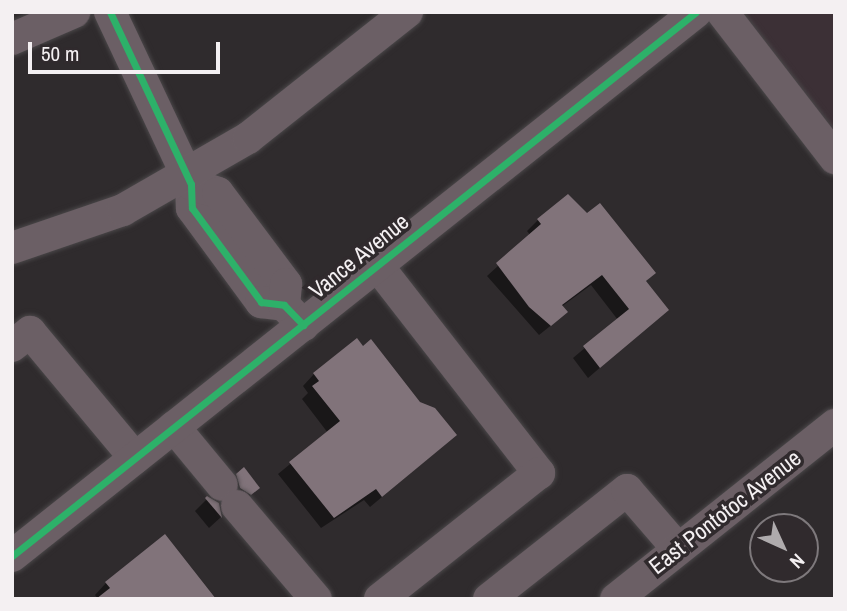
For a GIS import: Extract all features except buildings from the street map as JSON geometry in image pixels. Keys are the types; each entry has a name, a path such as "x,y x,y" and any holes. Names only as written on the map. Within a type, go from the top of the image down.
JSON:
{"street":[{"path":"12,39 74,12"},
{"path":"110,12 189,179 218,193 286,284 293,315"},
{"path":"12,248 123,210 189,179 248,138 407,12"},
{"name":"Vance Avenue","path":"12,555 174,427 293,315 377,265 696,12"},
{"path":"722,12 835,158"},
{"path":"377,265 539,472 380,599"},
{"path":"12,346 30,332 135,458"},
{"name":"East Pontotoc Avenue","path":"615,599 835,425"},
{"path":"174,427 316,599"},
{"path":"489,599 627,490 677,548"}],"shaded area":[{"path":"730,12 835,12 835,146"}],"cycle path":[{"path":"110,12 191,184 192,208 261,302 284,305 303,325"},
{"path":"12,556 696,12"}]}
